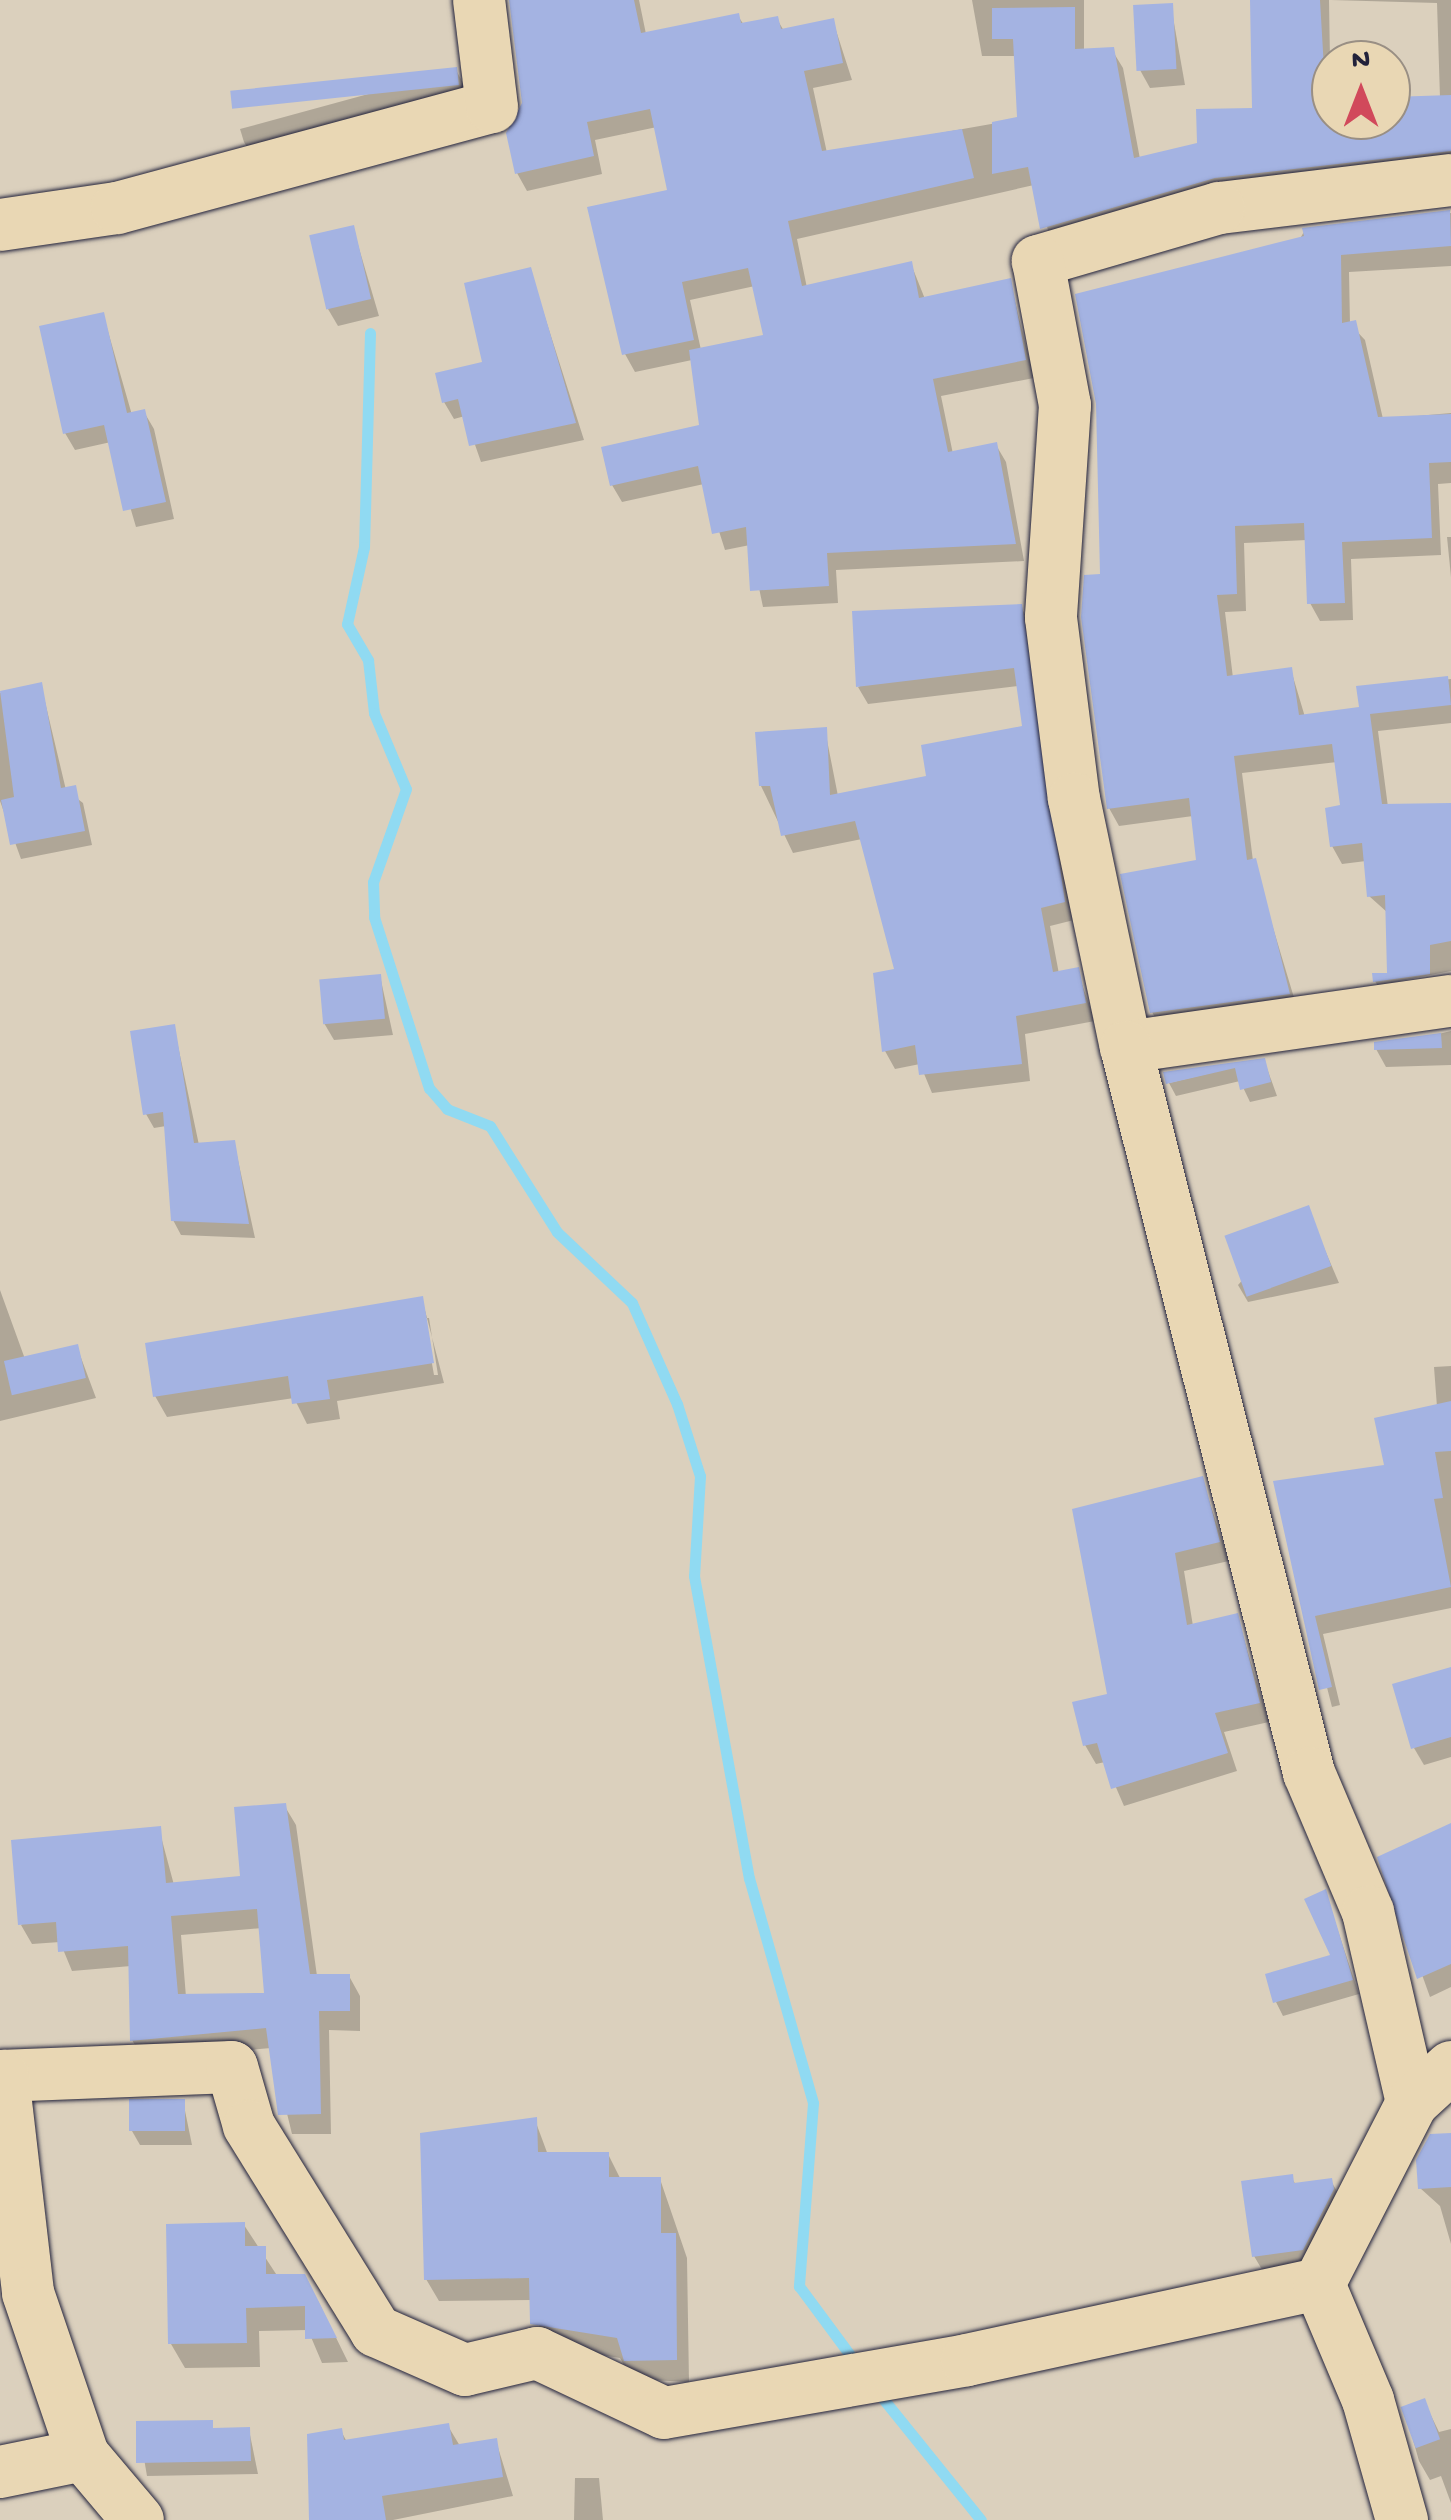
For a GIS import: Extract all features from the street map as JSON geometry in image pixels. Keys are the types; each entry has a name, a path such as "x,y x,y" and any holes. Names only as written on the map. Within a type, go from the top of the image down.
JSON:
{"street":[{"path":"0,225 117,208 492,107 479,0"},
{"path":"1412,2103 1368,1912 1309,1773 1126,1047 1074,799 1050,618 1065,405 1038,261 1220,208 1451,180"},
{"path":"1126,1047 1451,1001"},
{"path":"138,2520 83,2456 28,2293 2,2076 232,2067 248,2126 376,2331 465,2370 537,2353 664,2413 1319,2284"},
{"path":"1319,2284 1412,2103 1451,2068"},
{"path":"1319,2284 1368,2400 1402,2520"},
{"path":"0,2472 83,2456"}],"building":[{"path":"509,0 634,0 641,33 739,13 741,23 778,16 781,29 834,18 843,63 804,71 822,151 962,129 974,178 788,221 802,286 912,261 919,298 1011,278 1026,360 933,379 948,452 997,442 1016,544 827,553 829,586 750,591 746,527 712,534 698,466 610,486 601,447 699,425 689,350 763,335 748,268 682,282 694,340 622,355 587,207 667,190 650,109 587,122 594,156 515,174 506,133 522,103"},
{"path":"1250,0 1320,0 1322,40 1311,40 1311,140 1411,140 1411,96 1451,95 1451,151 1215,178 1040,229 1028,167 992,174 992,122 1017,117 1013,39 992,39 992,8 1075,7 1075,49 1114,47 1134,158 1197,143 1196,109 1252,108"},
{"path":"1173,3 1176,69 1137,71 1133,5"},
{"path":"457,67 459,85 232,109 230,91"},
{"path":"1450,210 1451,246 1341,255 1342,323 1356,320 1378,417 1451,414 1451,462 1429,463 1432,538 1342,542 1345,603 1307,604 1304,523 1235,526 1237,594 1217,595 1227,676 1292,667 1299,715 1359,707 1356,686 1448,676 1451,705 1370,714 1382,804 1451,803 1451,941 1430,945 1430,974 1373,982 1372,973 1387,973 1385,895 1367,897 1362,843 1330,847 1325,808 1340,805 1332,744 1234,756 1247,860 1256,858 1290,994 1150,1013 1120,874 1196,860 1189,798 1107,809 1081,617 1084,575 1100,574 1096,404 1075,294 1304,236 1302,228"},
{"path":"354,225 371,299 326,309 309,235"},
{"path":"531,267 576,423 469,446 458,399 442,403 435,373 482,362 464,283"},
{"path":"104,312 127,413 145,409 166,502 123,511 104,425 63,434 39,326"},
{"path":"1022,604 1065,902 1041,908 1053,972 1079,967 1086,1003 1016,1016 1022,1064 919,1075 915,1045 882,1052 873,973 894,969 855,821 781,836 770,786 759,786 755,732 827,727 830,795 926,776 921,745 1022,726 1014,668 856,687 852,611"},
{"path":"42,682 61,788 76,785 85,831 10,845 1,800 14,797 0,691"},
{"path":"381,974 385,1019 323,1024 319,979"},
{"path":"175,1024 194,1143 235,1140 249,1224 171,1221 163,1112 143,1115 130,1031"},
{"path":"1441,1033 1442,1048 1374,1050 1374,1042"},
{"path":"1265,1058 1271,1082 1240,1090 1235,1068 1166,1084 1163,1072"},
{"path":"1309,1205 1331,1266 1247,1297 1224,1236"},
{"path":"423,1296 434,1363 327,1380 330,1399 292,1404 288,1376 153,1397 145,1343"},
{"path":"78,1344 86,1378 12,1395 4,1361"},
{"path":"1451,1401 1451,1451 1435,1452 1443,1498 1434,1499 1451,1587 1315,1616 1332,1687 1319,1690 1273,1481 1384,1465 1374,1418"},
{"path":"1203,1476 1220,1542 1175,1553 1187,1625 1238,1613 1260,1703 1215,1713 1228,1753 1111,1789 1097,1743 1083,1746 1072,1702 1107,1694 1072,1509"},
{"path":"1451,1667 1451,1737 1411,1749 1392,1684"},
{"path":"286,1803 310,1974 350,1974 350,2011 319,2011 321,2114 278,2115 266,2028 130,2041 128,1946 58,1952 56,1922 18,1925 11,1840 161,1826 166,1883 240,1876 234,1807","holes":["257,1909 264,1993 178,1994 171,1916"]},
{"path":"1451,1823 1451,1964 1417,1979 1377,1857"},
{"path":"1326,1889 1353,1980 1273,2003 1265,1974 1330,1955 1304,1899"},
{"path":"129,2099 185,2099 185,2131 129,2131"},
{"path":"537,2117 538,2152 609,2152 609,2177 661,2177 661,2233 676,2233 677,2360 624,2361 617,2338 530,2324 529,2278 424,2280 420,2133"},
{"path":"1451,2133 1451,2187 1418,2189 1416,2160 1430,2134"},
{"path":"1293,2174 1294,2183 1332,2178 1334,2189 1303,2250 1252,2257 1241,2181"},
{"path":"245,2222 245,2246 266,2246 266,2274 305,2274 337,2338 305,2339 305,2306 246,2308 247,2343 168,2344 166,2224"},
{"path":"1425,2398 1440,2439 1416,2448 1401,2407"},
{"path":"213,2420 213,2428 250,2427 251,2461 136,2463 136,2421"},
{"path":"449,2423 453,2445 497,2438 503,2477 382,2496 386,2520 309,2520 307,2434 342,2428 344,2440"}],"waterway":[{"path":"370,333 364,547 347,624 368,660 374,713 406,789 373,882 374,917 429,1088 447,1109 490,1126 557,1232 632,1303 677,1404 700,1476 694,1576 749,1878 813,2103 799,2286 856,2363"},
{"path":"876,2390 981,2520"}]}
